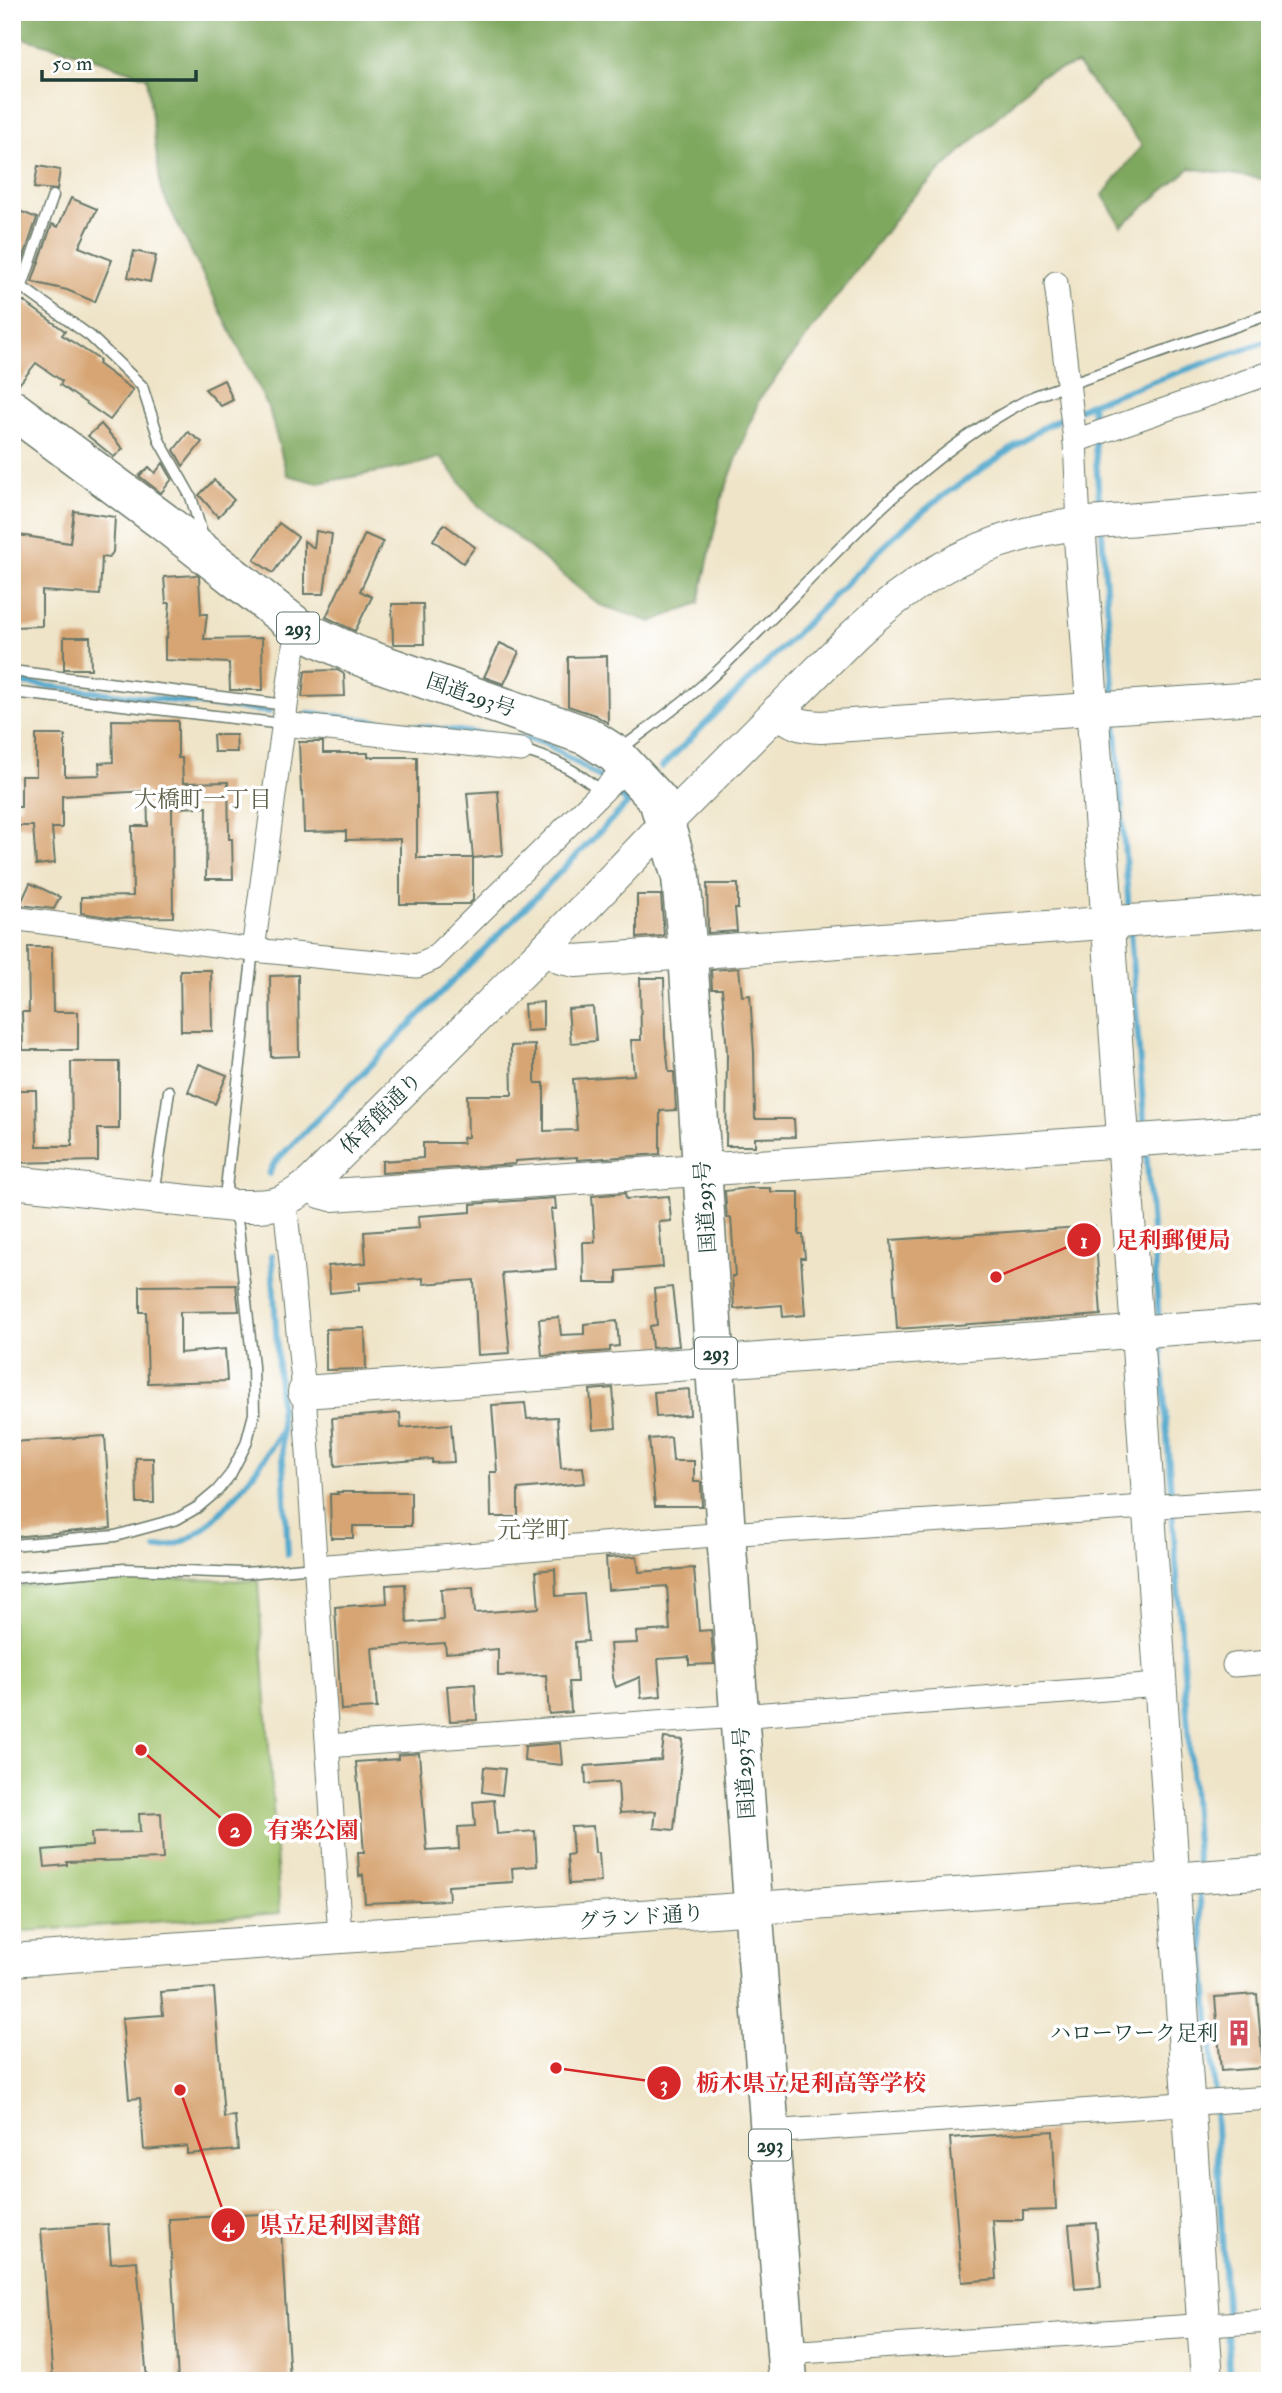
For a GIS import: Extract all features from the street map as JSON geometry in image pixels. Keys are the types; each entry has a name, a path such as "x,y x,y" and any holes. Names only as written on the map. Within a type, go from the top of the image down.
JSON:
{"highway":[{"name":"国道293号","path":"12,409 300,629 356,655 587,736 615,770 658,800 681,877 688,954 726,1534 787,2367"}],"street":[{"path":"1056,283 1074,436 1175,1880 1207,2381"},
{"path":"1074,436 1270,373"},
{"name":"体育館通り","path":"298,1193 548,946 778,710 880,611 923,579 996,543 1049,528 1270,508"},
{"path":"253,950 294,647 300,629"},
{"path":"778,710 789,721 801,726 821,727 1270,697"},
{"path":"285,715 521,750"},
{"path":"12,918 253,950 416,966 433,958 615,770"},
{"path":"548,946 561,958 576,961 1270,911"},
{"path":"12,1182 234,1206 263,1206 298,1193 321,1192 332,1195 1270,1131"},
{"path":"298,1193 304,1392 340,1937"},
{"path":"304,1392 1270,1322"},
{"path":"315,1567 726,1534 1270,1499"},
{"path":"1234,1665 1270,1662"},
{"path":"328,1746 1160,1685"},
{"name":"グランド通り","path":"12,1961 1270,1872"},
{"path":"769,2132 1270,2098"},
{"path":"787,2367 1203,2324 1270,2321"}],"lane":[{"path":"53,196 17,283 90,337 142,386 160,442 194,507 203,536 204,554"},
{"path":"521,750 548,757 581,775 615,770 873,515 938,458 1006,411 1270,314"},
{"path":"12,671 285,715"},
{"path":"12,692 285,715"},
{"path":"12,1545 115,1536 177,1519 198,1507 217,1491 230,1475 246,1444 254,1415 253,1366 234,1206 226,1188 253,950"},
{"path":"154,1198 169,1091"},
{"path":"12,1578 125,1569 245,1573 315,1567"}],"green space":[{"path":"12,12 1270,12 1270,180 1190,168 1121,226 1103,195 1142,145 1077,64 1040,76 909,201 759,400 721,500 699,603 651,622 598,604 477,504 441,457 411,466 318,483 287,475 269,409 161,190 147,77 77,53 12,35"},
{"path":"128,1578 258,1581 280,1913 12,1932 12,1587"}],"building":[{"path":"38,166 60,170 57,190 34,188"},
{"path":"71,198 97,209 79,247 112,260 95,302 67,290 32,282 52,224 58,227"},
{"path":"17,210 37,218 18,274 12,272 12,223"},
{"path":"134,251 156,256 150,282 128,277"},
{"path":"12,293 65,331 62,335 100,360 98,364 133,390 110,420 60,385 62,381 36,363 16,388 12,388"},
{"path":"224,380 233,400 221,406 205,389"},
{"path":"101,424 123,449 114,457 88,436"},
{"path":"188,432 202,442 183,466 174,450"},
{"path":"163,463 172,479 161,493 139,476 149,467 155,473"},
{"path":"214,480 234,500 218,517 199,495"},
{"path":"74,511 115,517 113,552 109,558 102,557 100,595 42,591 42,626 12,627 12,534 70,543"},
{"path":"279,523 298,537 273,573 254,560"},
{"path":"444,524 475,547 463,563 433,540"},
{"path":"316,531 332,534 324,594 304,594 304,541 314,548"},
{"path":"365,534 383,542 360,591 372,597 355,631 326,617"},
{"path":"197,575 201,614 207,614 204,639 262,638 263,690 230,690 229,663 165,660 170,603 166,603 164,577"},
{"path":"392,604 423,604 424,644 393,644"},
{"path":"64,637 90,637 91,669 64,669"},
{"path":"500,643 519,652 504,684 484,677"},
{"path":"607,656 608,723 595,715 568,706 568,657"},
{"path":"337,670 344,674 345,696 302,697 305,671"},
{"path":"112,720 178,721 178,758 182,758 183,783 228,782 233,879 206,879 207,807 172,808 173,917 115,918 81,913 81,897 133,896 132,826 148,826 147,791 62,796 62,828 52,828 55,863 36,865 33,826 12,826 12,807 21,807 21,776 36,776 36,735 65,735 65,776 100,775 99,763 113,762"},
{"path":"213,735 236,735 237,752 214,752"},
{"path":"299,742 323,742 323,753 417,757 417,858 473,858 473,900 469,904 400,904 400,839 346,840 346,831 304,832"},
{"path":"498,791 503,855 473,858 467,793"},
{"path":"30,883 60,897 54,909 20,905"},
{"path":"707,884 738,884 738,909 735,909 737,931 708,933"},
{"path":"637,895 661,895 664,936 637,938"},
{"path":"28,947 52,947 53,1012 78,1012 78,1050 23,1050 22,1012 29,1012"},
{"path":"739,968 742,996 750,995 755,1119 794,1119 795,1137 755,1138 755,1146 726,1146 727,1052 722,989 712,989 711,970"},
{"path":"180,970 211,970 212,1031 181,1031"},
{"path":"298,975 299,1056 271,1057 270,976"},
{"path":"640,978 664,978 665,1038 669,1072 674,1072 676,1110 660,1111 660,1154 515,1161 515,1164 382,1173 382,1161 423,1158 423,1143 463,1143 462,1138 468,1137 467,1095 512,1095 511,1046 535,1045 535,1083 544,1083 544,1131 577,1130 573,1079 634,1075 631,1040 641,1040"},
{"path":"543,1002 543,1030 526,1031 524,1004"},
{"path":"593,1007 596,1041 571,1043 568,1009"},
{"path":"71,1062 119,1062 119,1129 98,1129 98,1161 14,1163 13,1090 36,1090 37,1146 72,1146"},
{"path":"199,1064 227,1075 215,1104 188,1092"},
{"path":"770,1188 770,1192 799,1192 799,1235 803,1235 805,1258 801,1258 805,1315 783,1317 782,1305 734,1309 731,1218 727,1218 725,1191"},
{"path":"625,1193 626,1199 669,1196 671,1221 659,1222 663,1267 617,1271 617,1283 584,1283 583,1242 595,1242 592,1196"},
{"path":"555,1198 556,1209 551,1209 556,1269 502,1273 510,1353 478,1355 474,1280 423,1284 423,1278 359,1283 359,1290 330,1293 328,1266 366,1263 364,1232 419,1228 418,1216 471,1212 471,1204"},
{"path":"1095,1226 1101,1315 897,1329 891,1240"},
{"path":"236,1285 239,1311 180,1312 180,1353 225,1349 227,1381 148,1383 146,1312 140,1312 140,1286"},
{"path":"672,1287 679,1346 652,1348 650,1326 657,1325 654,1289"},
{"path":"559,1317 561,1335 584,1334 584,1324 617,1321 619,1346 610,1347 610,1351 542,1356 539,1319"},
{"path":"365,1328 366,1369 326,1370 326,1329"},
{"path":"613,1388 616,1428 593,1430 590,1390"},
{"path":"689,1389 690,1415 656,1417 654,1392"},
{"path":"525,1403 527,1419 557,1417 561,1468 583,1467 585,1483 518,1489 518,1517 491,1517 490,1472 497,1472 492,1405"},
{"path":"400,1413 401,1428 451,1424 454,1462 432,1463 432,1459 335,1466 332,1418"},
{"path":"105,1436 111,1528 12,1537 12,1442"},
{"path":"671,1437 673,1461 694,1461 694,1482 701,1482 702,1506 655,1506 649,1439"},
{"path":"136,1458 153,1458 154,1503 137,1503"},
{"path":"337,1492 411,1492 411,1526 353,1526 353,1538 331,1538 330,1494 338,1494"},
{"path":"637,1556 639,1572 694,1568 699,1631 711,1630 714,1664 689,1665 689,1657 658,1659 661,1696 641,1698 640,1677 616,1687 610,1644 637,1643 636,1632 670,1630 667,1586 608,1590 606,1558"},
{"path":"555,1569 556,1596 584,1594 588,1641 575,1642 577,1682 569,1682 571,1712 549,1714 546,1675 498,1676 498,1649 446,1653 445,1643 372,1648 377,1708 341,1710 335,1607 387,1603 386,1585 405,1584 407,1623 443,1620 441,1589 473,1587 475,1613 539,1608 536,1571"},
{"path":"475,1684 477,1720 450,1721 447,1686"},
{"path":"664,1738 683,1740 674,1830 654,1828 656,1811 620,1813 618,1782 586,1784 585,1766 661,1760"},
{"path":"560,1743 562,1765 524,1761 525,1746"},
{"path":"419,1753 427,1851 459,1849 458,1827 475,1826 473,1802 494,1800 497,1834 535,1831 537,1866 512,1868 513,1882 448,1886 449,1900 365,1903 363,1875 359,1876 358,1852 364,1852 356,1762 398,1759 398,1755"},
{"path":"484,1767 505,1769 502,1795 482,1792"},
{"path":"161,1813 163,1859 67,1862 67,1865 45,1867 43,1850 92,1846 91,1833 140,1832 139,1814"},
{"path":"593,1826 595,1853 599,1853 601,1882 569,1884 567,1855 573,1854 571,1827"},
{"path":"214,1988 224,2117 235,2116 238,2150 187,2154 187,2146 144,2150 140,2098 129,2099 122,2018 163,2015 161,1992"},
{"name":"ハローワーク足利","path":"1257,1994 1263,2068 1221,2071 1215,1997"},
{"path":"1053,2131 1056,2210 1023,2211 1023,2220 993,2220 997,2279 962,2282 950,2138"},
{"path":"280,2213 290,2381 178,2381 169,2219"},
{"path":"1096,2223 1101,2287 1075,2289 1069,2225"},
{"path":"108,2224 111,2263 137,2261 147,2381 53,2381 41,2229"}],"waterway":[{"path":"1078,410 1270,340"},
{"path":"1092,403 1100,514"},
{"path":"662,767 895,535 937,500 1042,428 1068,415"},
{"path":"1102,532 1114,699"},
{"path":"12,682 270,712"},
{"path":"308,713 533,740 544,743 606,781"},
{"path":"1115,717 1129,912"},
{"path":"269,1174 274,1163 628,803 613,789"},
{"path":"1130,930 1145,1132"},
{"path":"1146,1150 1159,1321"},
{"path":"272,1255 288,1554"},
{"path":"1160,1339 1198,1869"},
{"path":"156,1549 182,1542 210,1523 252,1475 282,1429"},
{"path":"1199,1887 1215,2096"},
{"path":"1215,2107 1230,2381"}],"place":[{"name":"足利郵便局","path":"996,1277"},
{"name":"有楽公園","path":"141,1750"},
{"name":"ハローワーク足利","path":"1239,2033"},
{"name":"栃木県立足利高等学校","path":"556,2068"},
{"name":"県立足利図書館","path":"180,2090"}],"district":[{"name":"大橋町一丁目","path":"203,799"},
{"name":"元学町","path":"533,1530"}]}
